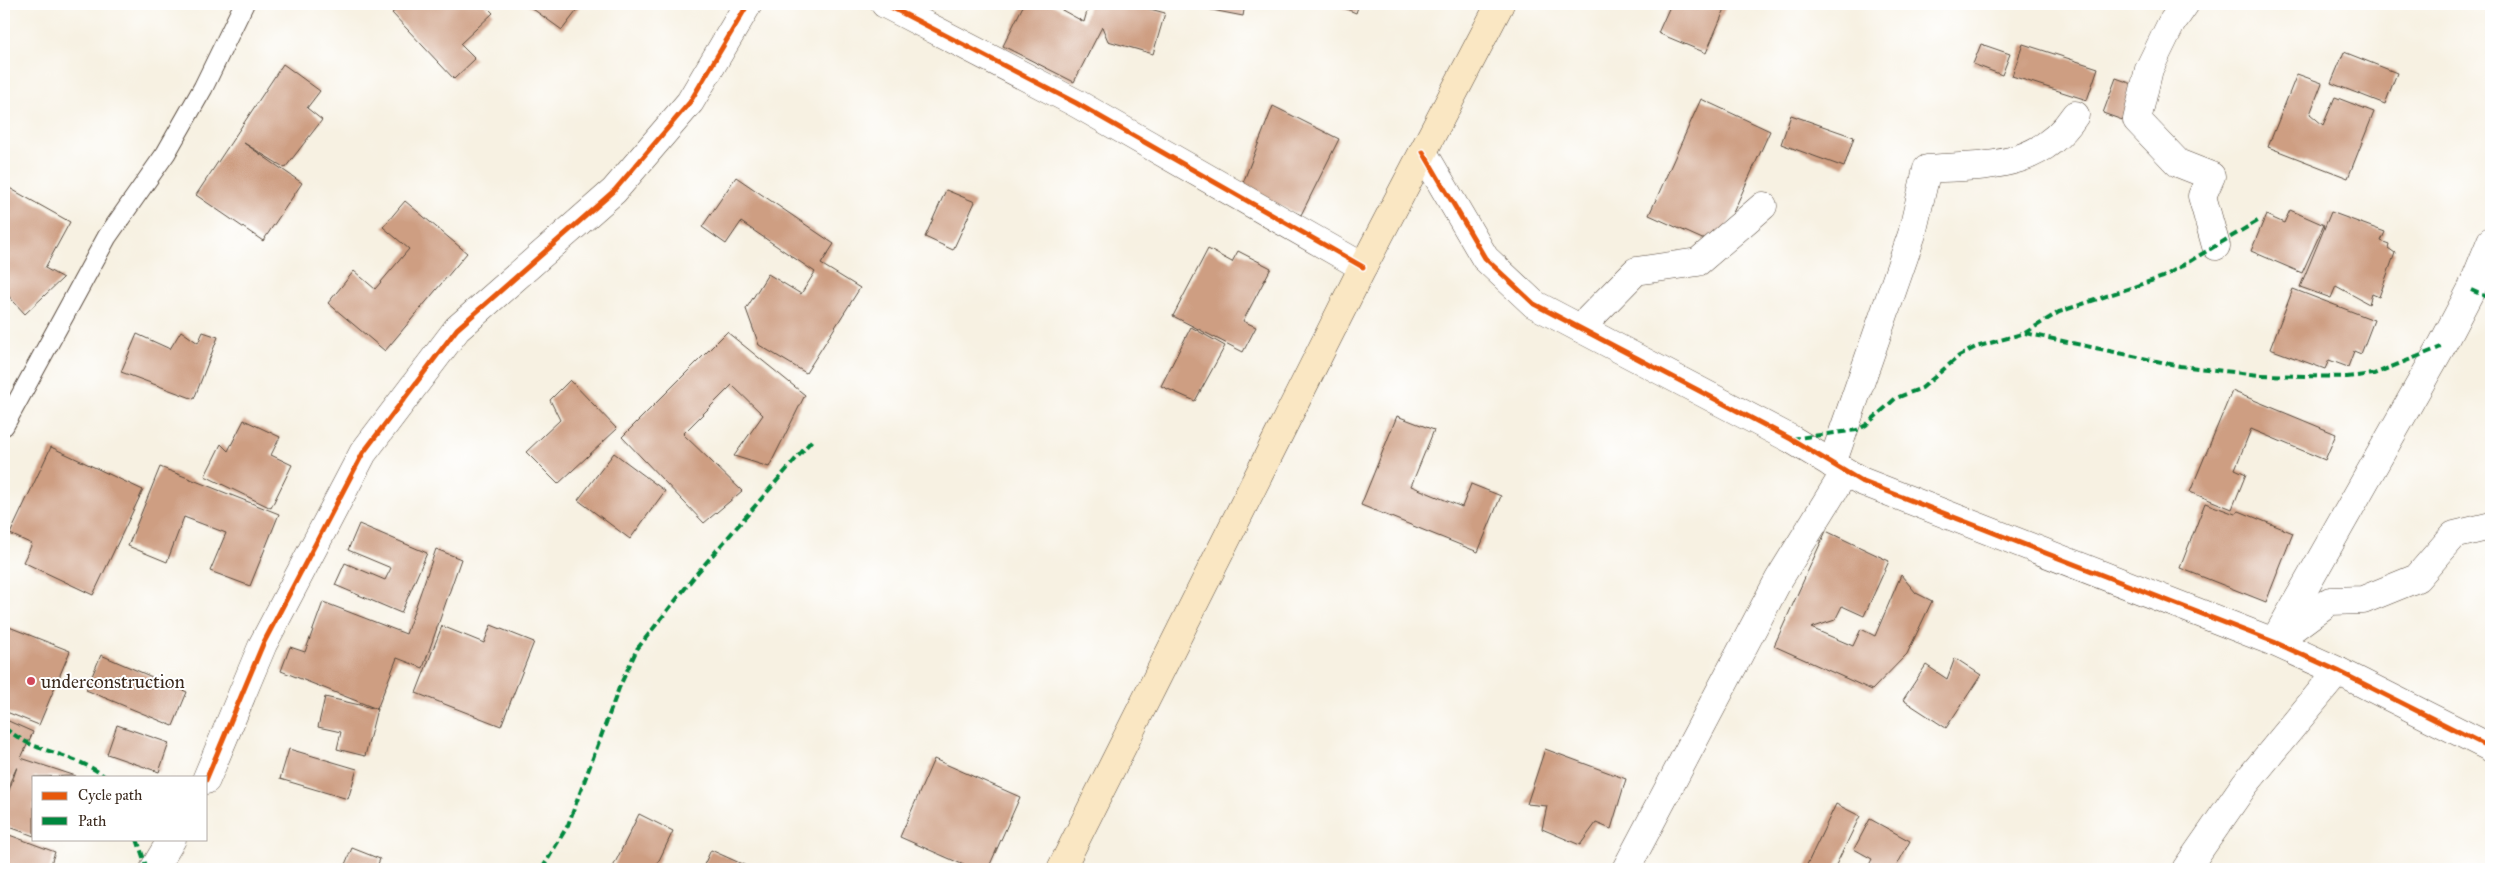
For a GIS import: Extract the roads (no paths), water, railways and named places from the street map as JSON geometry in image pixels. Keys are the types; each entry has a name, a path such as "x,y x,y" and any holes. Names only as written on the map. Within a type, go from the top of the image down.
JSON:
{"main road":[{"path":"1061,869 1363,268 1500,4"}],"street":[{"path":"208,776 263,644 363,453 457,329 614,191 690,102 748,4"},
{"path":"885,4 1076,103 1363,268"},
{"path":"2185,4 2171,24 2149,69 2137,120 2178,162 2210,176 2202,196 2216,246"},
{"path":"1626,869 1839,468 1912,234 1927,169 2005,164 2038,151 2066,129 2075,115"},
{"path":"1423,152 1485,258 1534,304 1791,439 1870,485 2274,642 2338,671 2491,748"},
{"path":"1580,328 1636,271 1698,262 1763,206"},
{"path":"2274,642 2450,330 2471,290 2491,241"},
{"path":"2274,642 2330,602 2363,600 2417,578 2454,535 2491,526"},
{"path":"2186,869 2245,784 2338,671"},
{"path":"154,869 171,840"}],"lane":[{"path":"4,426 107,237 166,153 203,88 244,4"}],"place":[{"name":"underconstruction","path":"31,681"}]}
